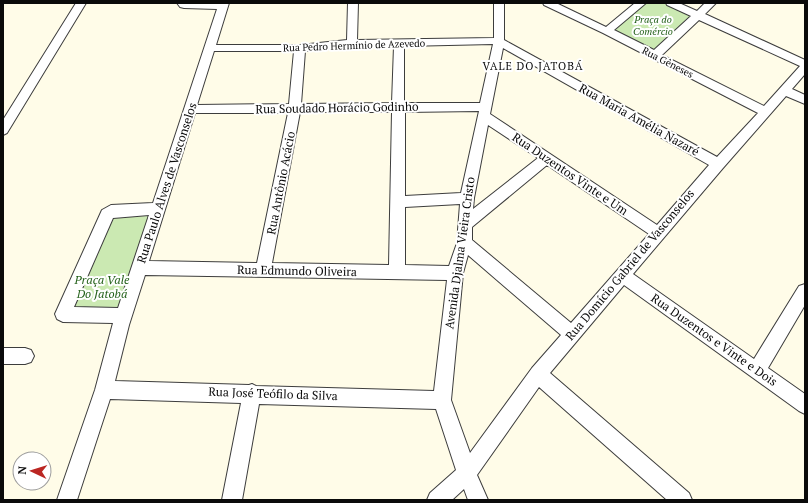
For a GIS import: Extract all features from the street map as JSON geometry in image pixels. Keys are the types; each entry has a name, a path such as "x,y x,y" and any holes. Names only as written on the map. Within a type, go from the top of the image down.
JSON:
{"street":[{"path":"3,130 81,3"},
{"path":"182,3 184,6 223,5"},
{"path":"352,43 353,3"},
{"name":"Avenida Djalma Vieira Cristo","path":"478,500 467,473 442,400 455,273 464,243 466,198 499,40 499,3"},
{"name":"Rua Gêneses","path":"548,3 607,31 766,112"},
{"path":"607,31 641,3"},
{"path":"670,3 805,64"},
{"path":"655,56 711,3"},
{"name":"Rua Paulo Alves de Vasconselos","path":"67,500 104,390 124,316 223,5"},
{"name":"Rua Pedro Hermínio de Azevedo","path":"209,48 300,48 352,43 499,40"},
{"name":"Rua Maria Amélia Nazaré","path":"499,40 718,164"},
{"path":"396,272 399,43"},
{"name":"Rua Antônio Acácio","path":"263,270 295,109 300,48"},
{"name":"Rua Domício Gabriel de Vasconselos","path":"437,500 467,473 538,374 718,164 805,67"},
{"path":"785,91 805,100"},
{"name":"Rua Soudado Horácio Godinho","path":"190,109 295,109 398,106 484,111"},
{"name":"Rua Duzentos Vinte e Um","path":"484,111 547,158 658,233"},
{"path":"464,225 547,158"},
{"path":"397,202 466,198"},
{"path":"124,316 64,314 107,214 111,211 158,209"},
{"path":"464,243 572,334"},
{"name":"Rua Edmundo Oliveira","path":"140,268 455,273"},
{"name":"Rua Duzentos e Vinte e Dois","path":"622,275 805,405"},
{"path":"756,370 805,291"},
{"path":"3,356 25,356"},
{"path":"538,374 682,500"},
{"name":"Rua José Teófilo da Silva","path":"104,390 252,393 442,400"},
{"path":"232,500 252,393"}],"green space":[{"name":"Praça do Comércio","path":"646,3 663,3 693,17 653,52 612,31"},
{"name":"Praça Vale Do Jatobá","path":"152,216 119,312 66,310 107,217"}],"district":[{"name":"VALE DO JATOBÁ","path":"533,66"}]}
